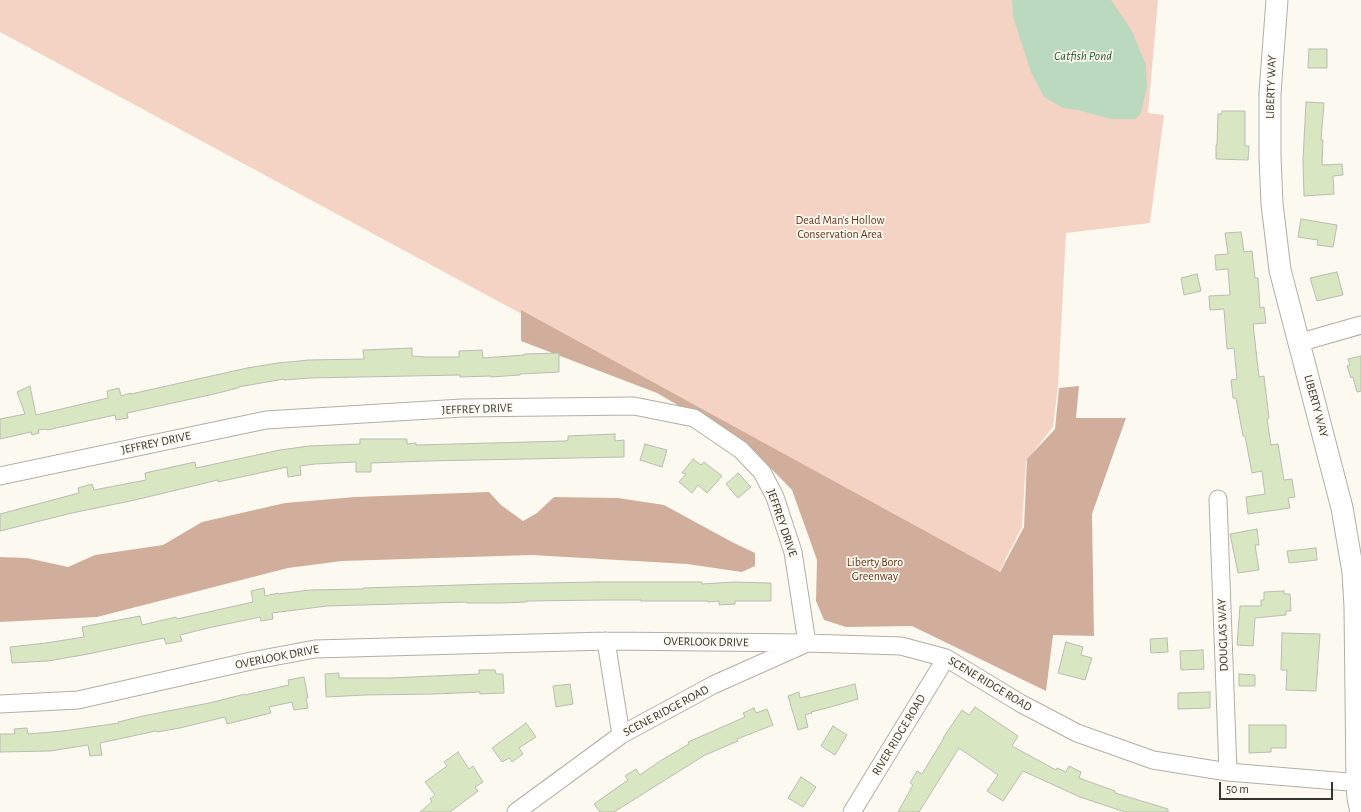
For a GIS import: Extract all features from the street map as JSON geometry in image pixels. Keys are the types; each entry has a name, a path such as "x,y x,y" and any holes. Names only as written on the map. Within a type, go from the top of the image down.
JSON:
{"street":[{"name":"LIBERTY WAY","path":"1277,0 1270,93 1270,157 1272,196 1280,270 1342,508 1353,572 1359,783 1358,798 1361,812"},
{"path":"1298,343 1361,325"},
{"name":"JEFFREY DRIVE","path":"0,476 266,420 462,408 634,406 694,418 741,450 762,472 775,497 793,552 807,643"},
{"name":"DOUGLAS WAY","path":"1218,499 1228,772"},
{"path":"606,641 621,735"},
{"name":"OVERLOOK DRIVE","path":"0,704 78,700 243,663 315,649 606,641 807,643"},
{"name":"SCENE RIDGE ROAD","path":"516,812 621,735 713,685 807,643 901,646 946,658 1020,703 1077,733 1153,760 1228,772 1359,783"},
{"name":"RIVER RIDGE ROAD","path":"852,812 946,658"}],"green space":[{"name":"Dead Man's Hollow Conservation Area","path":"0,0 1158,0 1148,113 1164,115 1150,223 1066,233 1058,387 1053,427 1026,461 1022,527 999,572 0,32"},
{"name":"Liberty Boro Greenway","path":"521,310 1000,572 1024,527 1027,459 1055,429 1059,388 1079,386 1076,418 1126,418 1092,514 1094,636 1053,635 1046,691 912,626 846,627 824,620 816,601 817,560 792,490 751,448 657,393 521,341"},
{"path":"489,492 501,505 523,521 537,513 554,497 618,498 664,505 755,553 755,566 742,572 687,564 532,555 342,561 288,568 97,617 0,622 0,557 27,558 68,567 95,555 163,545 202,522 285,503 355,497"}],"water":[{"name":"Catfish Pond","path":"1012,0 1111,0 1132,31 1146,65 1147,87 1141,113 1135,119 1111,119 1078,110 1063,108 1044,97 1031,72 1013,17"}],"building":[{"path":"1309,49 1327,49 1327,68 1308,68"},
{"path":"1306,102 1324,103 1321,140 1323,140 1322,165 1342,164 1343,175 1333,176 1334,194 1304,196 1303,160"},
{"path":"1222,111 1245,111 1245,146 1249,146 1248,160 1216,159 1218,114 1222,114"},
{"path":"1301,219 1337,225 1333,247 1317,245 1318,240 1298,237"},
{"path":"1241,232 1244,252 1252,251 1255,278 1258,278 1260,308 1264,307 1266,323 1253,324 1259,377 1264,376 1269,418 1267,419 1271,445 1278,444 1284,480 1292,479 1295,497 1288,498 1290,508 1248,514 1246,497 1265,494 1262,471 1252,473 1236,398 1233,398 1231,380 1237,379 1234,348 1227,349 1224,309 1210,310 1209,296 1230,295 1228,269 1216,270 1215,255 1228,254 1225,233"},
{"path":"1337,272 1343,295 1317,301 1310,278"},
{"path":"1197,274 1201,291 1184,295 1181,278"},
{"path":"412,348 412,356 426,357 459,357 459,351 482,350 483,358 524,354 559,353 559,372 491,377 460,377 460,375 284,379 238,387 214,394 127,413 128,418 116,420 115,415 47,430 38,430 39,433 32,435 31,432 0,439 0,419 25,414 17,392 30,386 36,415 108,398 107,391 119,388 121,396 247,368 309,360 364,359 363,350"},
{"path":"1361,356 1361,391 1357,392 1353,377 1351,378 1347,366 1350,365 1348,359"},
{"path":"615,434 615,441 624,440 624,457 371,463 371,472 356,472 356,462 315,464 300,466 301,475 288,477 287,467 218,482 218,480 0,531 0,514 79,493 78,488 92,484 94,490 146,480 145,473 195,462 196,468 280,450 309,446 360,444 360,439 407,439 407,444 416,443 416,445 565,441 568,440 568,436"},
{"path":"645,444 667,450 662,467 640,460"},
{"path":"693,459 701,465 704,462 722,476 707,493 698,485 692,493 679,482 686,474 682,473"},
{"path":"738,473 751,487 738,498 726,484"},
{"path":"1257,529 1259,545 1255,545 1259,570 1238,573 1230,534"},
{"path":"1316,548 1317,560 1289,563 1287,551"},
{"path":"598,582 702,582 702,584 734,582 771,583 771,601 735,601 735,604 719,605 719,601 606,600 327,606 272,613 273,619 261,621 260,617 208,628 180,635 182,641 166,644 164,638 48,661 12,663 10,647 84,637 82,627 140,616 142,625 176,617 177,619 253,602 251,591 264,588 265,596 278,593 310,590"},
{"path":"1284,591 1284,594 1290,594 1291,611 1286,611 1286,615 1255,618 1253,646 1237,645 1240,606 1261,606 1261,600 1264,600 1264,592"},
{"path":"1282,633 1320,634 1316,691 1286,690 1287,670 1281,670"},
{"path":"1167,638 1168,652 1151,653 1150,639"},
{"path":"1066,642 1083,647 1081,655 1092,658 1085,680 1058,673"},
{"path":"1203,650 1204,669 1181,670 1180,651"},
{"path":"479,670 495,670 496,674 503,674 504,693 480,694 480,692 326,697 325,674 339,673 339,678 389,678 479,674"},
{"path":"1239,674 1255,675 1255,686 1239,686"},
{"path":"304,677 308,698 306,698 308,708 294,710 292,702 269,707 271,713 227,724 225,717 180,728 156,731 100,743 102,755 90,756 88,745 50,751 0,752 0,734 15,734 14,729 27,728 28,734 63,731 119,723 118,722 143,716 289,685 288,680"},
{"path":"570,684 573,704 556,707 553,686"},
{"path":"855,684 858,699 805,715 808,727 798,730 788,696 799,692 800,698"},
{"path":"1210,692 1210,708 1178,709 1178,693"},
{"path":"975,707 1018,736 1012,746 1056,770 1057,768 1066,772 1069,766 1081,772 1079,778 1115,791 1115,793 1168,809 1168,812 1125,812 1080,797 1023,771 1003,801 987,791 998,775 959,748 919,812 898,812 913,785 910,783 917,771 922,774 943,738 962,710 969,715"},
{"path":"754,708 756,713 767,709 773,725 737,739 738,741 705,755 614,812 600,812 594,804 628,780 625,776 636,769 640,775 689,744 688,742 745,717 743,713"},
{"path":"526,723 536,737 519,748 523,754 512,762 509,758 502,762 492,748"},
{"path":"1249,725 1286,725 1286,748 1271,748 1271,752 1249,753"},
{"path":"833,726 847,735 835,755 821,746"},
{"path":"458,752 469,769 473,766 483,782 475,787 478,791 450,812 420,812 432,802 430,799 435,795 425,782 447,766 444,762"},
{"path":"801,777 816,787 803,807 788,798"}]}
